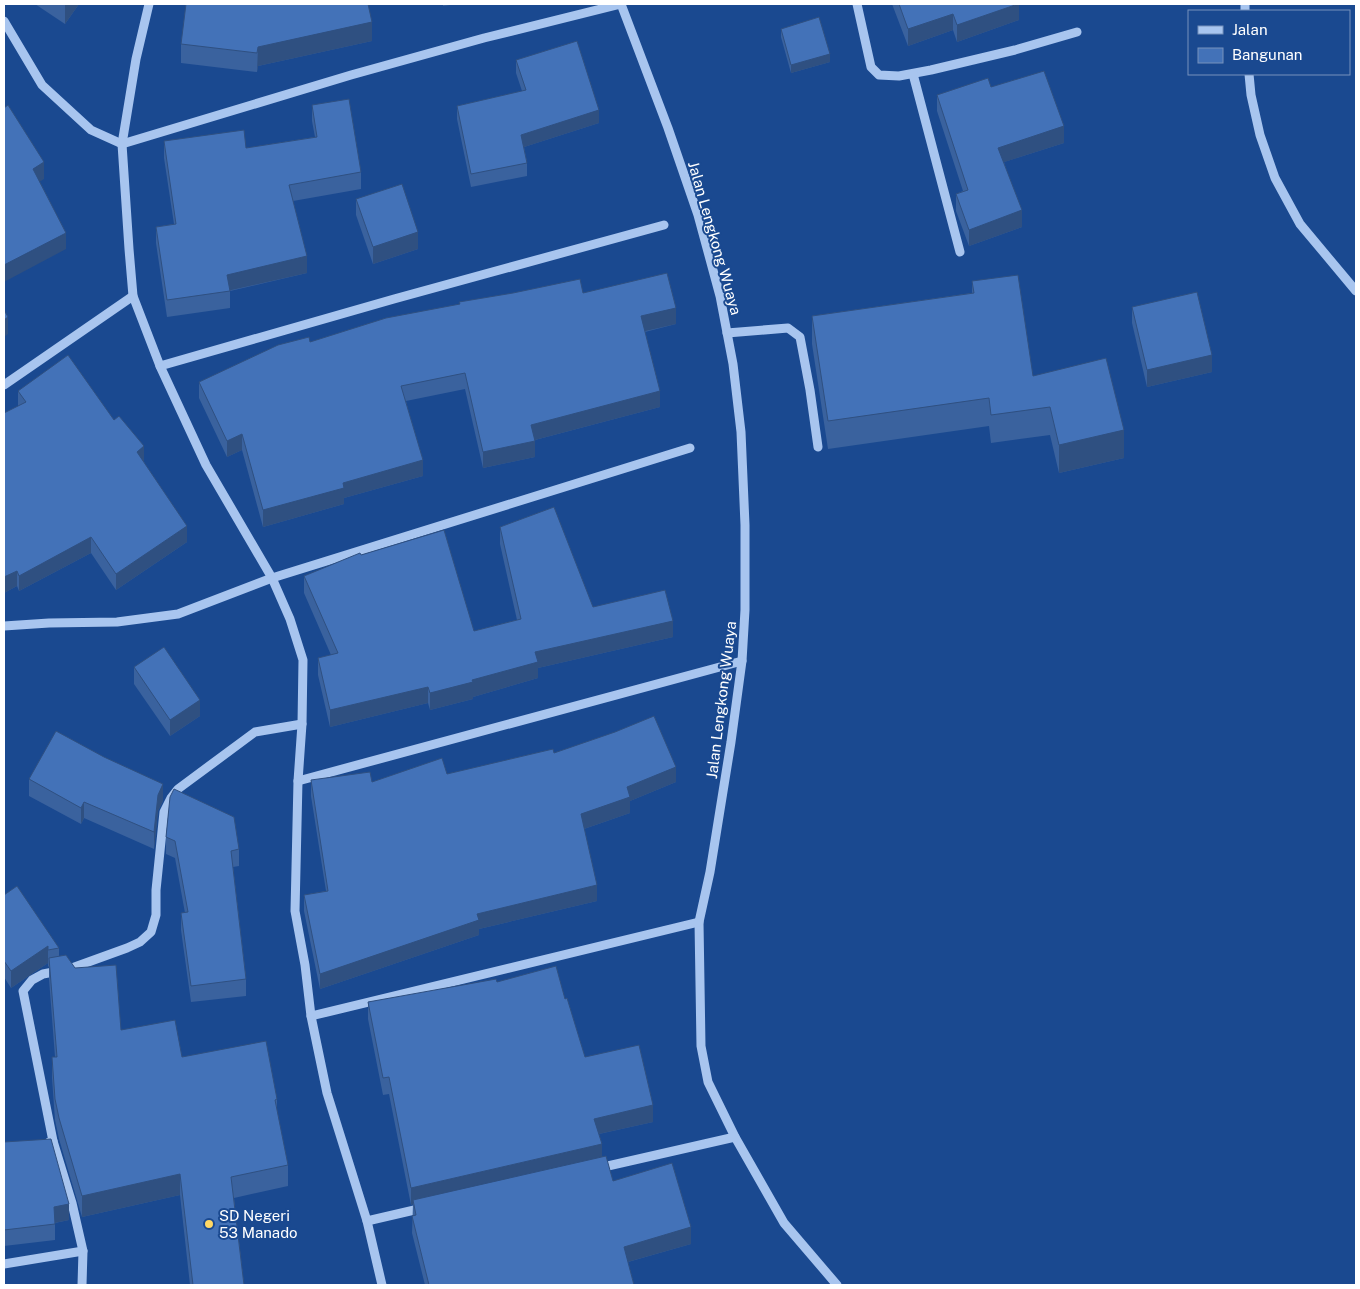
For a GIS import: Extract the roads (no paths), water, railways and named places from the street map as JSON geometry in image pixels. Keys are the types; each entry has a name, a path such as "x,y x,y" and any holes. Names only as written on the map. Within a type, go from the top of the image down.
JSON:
{"street":[{"path":"149,4 136,59 122,144 128,249 133,296 160,366 206,465 272,578 290,619 303,660 294,911 305,965 311,1016 327,1093 367,1221 382,1285"},
{"path":"4,21 42,85 91,130 122,144 351,75 484,38 621,4"},
{"name":"Jalan Lengkong Wuaya","path":"621,4 668,128 698,215 720,296 732,364 740,432 744,515 745,610 742,661 710,872 699,922 701,1046 708,1082 735,1137 784,1223 836,1285"},
{"path":"857,4 871,67 879,75 898,76 914,74 1015,50 1077,32"},
{"path":"914,74 960,252"},
{"path":"1249,75 1251,95 1260,135 1275,178 1300,224 1356,291"},
{"path":"160,366 385,301 664,225"},
{"path":"4,385 133,296"},
{"path":"727,333 788,328 800,337 818,447"},
{"path":"4,626 116,622 178,614 272,578 690,448"},
{"path":"298,781 742,661"},
{"path":"82,1285 83,1251 72,1203 53,1141 23,991 32,980 43,974 69,969 127,948 140,942 151,932 156,915 156,890 164,812 171,798 178,789 255,732 302,724"},
{"path":"311,1016 699,922"},
{"path":"590,1170 735,1137"},
{"path":"43,1142 53,1141"},
{"path":"367,1221 435,1206"},
{"path":"4,1264 83,1251"}],"place":[{"name":"SD Negeri 53 Manado","path":"209,1224"}]}
